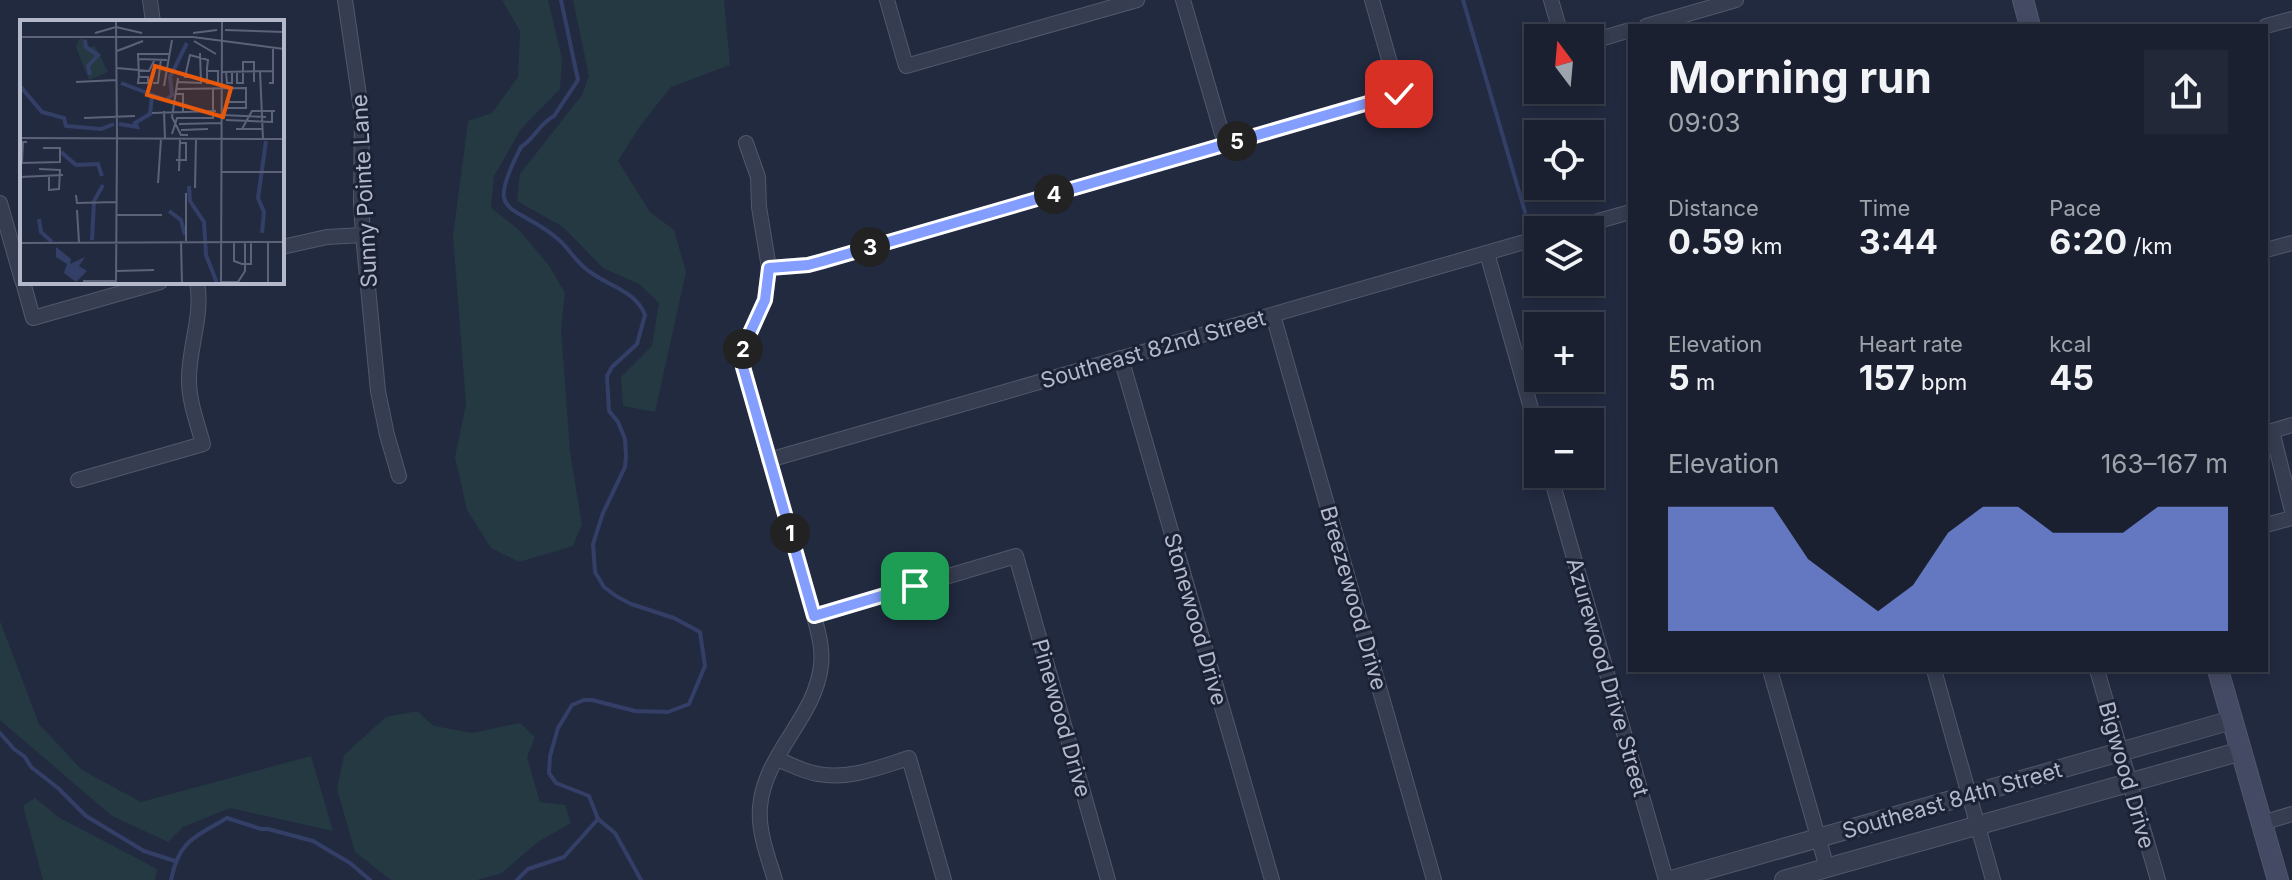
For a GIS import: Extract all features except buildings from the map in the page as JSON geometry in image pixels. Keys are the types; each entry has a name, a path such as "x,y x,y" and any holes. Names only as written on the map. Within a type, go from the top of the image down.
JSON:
{"main road":[{"path":"2023,0 2029,24"},
{"path":"2219,672 2278,880"}],"street":[{"path":"150,0 153,20"},
{"name":"Sunny Pointe Lane","path":"345,0 362,116 361,201 378,391 399,476"},
{"path":"887,0 906,66 1137,0"},
{"path":"1183,0 1225,144"},
{"path":"769,268 823,261 1399,94 1372,0"},
{"path":"1551,0 1558,24"},
{"path":"1653,24 1736,0"},
{"path":"2268,25 2292,19"},
{"path":"1604,38 1628,31"},
{"path":"746,143 758,177 759,207 769,268 765,300 744,346 745,377 814,616 821,652 819,677 809,702 764,786 760,807 762,832 775,880"},
{"path":"0,203 20,274"},
{"path":"1604,219 1628,213"},
{"path":"284,247 327,237 363,235"},
{"name":"Southeast 82nd Street","path":"769,460 1524,242"},
{"path":"2268,249 2292,243"},
{"path":"1487,253 1531,408"},
{"path":"23,284 33,318 153,284"},
{"path":"78,480 203,444 189,389 191,355 199,315 197,284"},
{"name":"Breezewood Drive","path":"1273,315 1434,880"},
{"name":"Stonewood Drive","path":"1121,358 1272,880"},
{"path":"2292,425 2272,431 2292,511"},
{"name":"Azurewood Drive Street","path":"1554,488 1668,880"},
{"path":"2268,524 2292,518"},
{"name":"Pinewood Drive","path":"814,616 1016,556 1108,880"},
{"path":"1771,672 1827,868"},
{"path":"1935,672 1993,880"},
{"name":"Bigwood Drive","path":"2098,672 2158,880"},
{"name":"Southeast 84th Street","path":"1668,880 2232,720"},
{"name":"Southeast 84th Street","path":"1784,880 2242,751"},
{"path":"777,759 814,774 835,776 909,758 944,880"},
{"path":"2262,823 2292,814"}],"shaded area":[{"path":"502,0 548,0 562,59 560,89 521,129 494,176 491,208 517,228 548,264 565,293 561,329 570,452 582,524 573,546 519,562 491,548 467,510 455,457 466,404 453,236 468,121 492,113 518,77 520,31"},
{"path":"573,0 724,0 730,65 671,87 640,126 618,161 650,212 674,230 686,272 655,412 623,406 621,377 652,346 659,303 639,284 603,268 563,227 517,201 520,174 582,95 589,76"},
{"path":"0,621 39,724 82,770 141,802 311,756 333,831 230,808 183,827 168,842 112,816 0,720"},
{"path":"417,711 434,726 472,733 520,723 535,737 527,757 540,802 565,805 571,823 538,842 502,873 477,880 391,880 355,852 337,789 344,755 386,717"},
{"path":"35,798 60,818 157,869 155,880 43,880 23,806"}],"waterway":[{"path":"517,880 528,869 564,857 598,819 589,796 556,783 549,773 558,728 572,705 592,700 635,711 668,712 689,704 705,666 700,632 674,618 616,596 604,587 595,572 593,544 603,513 625,467 626,456 625,439 609,411 607,376 612,367 637,344 645,315 630,295 587,270 558,239 508,206 504,198 504,187 521,147 554,116 578,80 561,0"},
{"path":"1463,0 1525,212"},
{"path":"0,733 31,767 86,816 144,851 175,861"},
{"path":"171,880 179,856 190,841 227,818 313,841 350,863 370,880"},
{"path":"598,819 615,833 641,880"}],"route":[{"path":"915,586 814,616 743,367 744,346 765,300 769,268 823,261 1399,94"}]}
